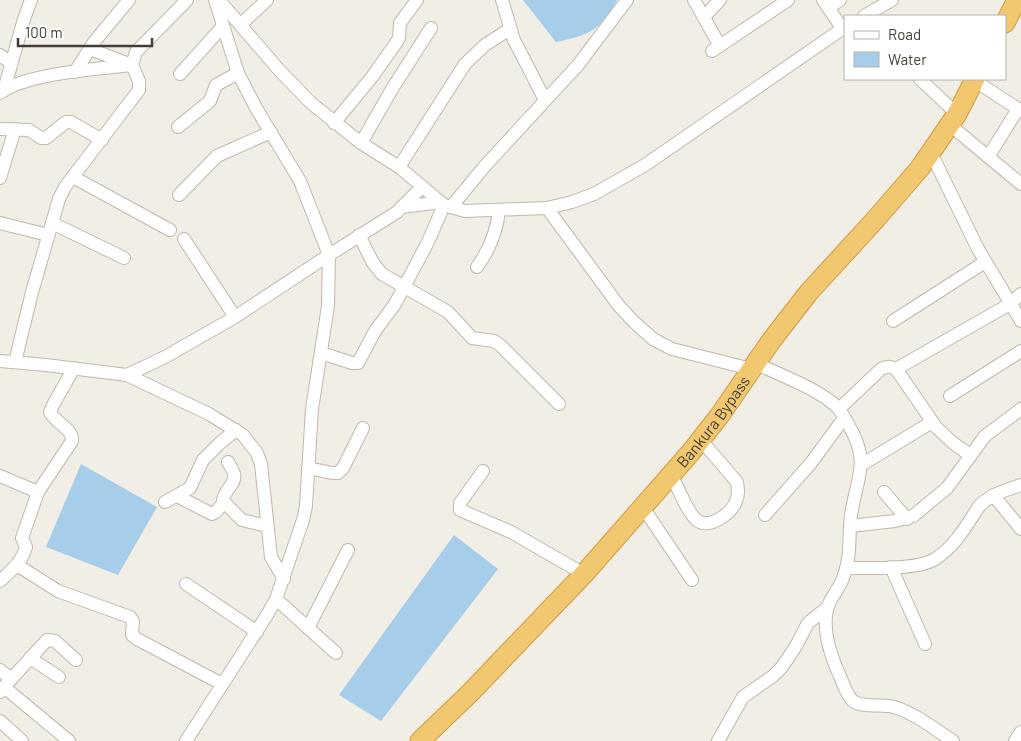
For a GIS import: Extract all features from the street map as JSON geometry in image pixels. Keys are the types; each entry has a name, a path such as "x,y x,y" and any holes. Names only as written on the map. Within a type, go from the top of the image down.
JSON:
{"highway":[{"path":"1006,21 1017,0"},
{"name":"Bankura Bypass","path":"420,741 470,693 584,574 671,474 720,415 753,366 808,292 876,220 931,153 953,120 975,80"}],"street":[{"path":"2,91 31,0"},
{"path":"75,72 90,49 129,0"},
{"path":"15,362 32,292 59,199 65,187 139,90 139,81 132,65 136,52 186,0"},
{"path":"217,0 304,97 361,143 399,167 446,205"},
{"path":"186,741 257,632 284,579 303,520 307,490 312,410 328,306 328,255 300,181 256,108 238,73 217,0"},
{"path":"240,24 267,0"},
{"path":"334,122 372,77 396,43 399,38 400,23 417,0"},
{"path":"502,0 510,29 545,100"},
{"path":"321,353 352,363 358,363 375,332 391,310 446,205 484,167 578,65 627,0"},
{"path":"694,0 704,17 716,48 788,0"},
{"path":"704,17 720,0"},
{"path":"402,207 446,205 465,210 547,208 594,194 629,176 843,28 825,4 840,0"},
{"path":"866,15 892,0"},
{"path":"180,74 223,26"},
{"path":"361,143 392,89 431,28"},
{"path":"399,167 465,64 485,45 510,29"},
{"path":"90,49 132,65"},
{"path":"0,55 12,63"},
{"path":"2,91 15,84 35,79 132,65"},
{"path":"178,127 210,100 216,85 238,73"},
{"path":"921,80 953,120 988,157 1021,184"},
{"path":"975,80 1020,110 988,157"},
{"path":"0,128 28,130 41,138 46,138 62,124 71,122 102,140"},
{"path":"0,178 15,129"},
{"path":"178,195 218,156 271,132"},
{"path":"931,153 985,262 1021,320"},
{"path":"74,177 170,230"},
{"path":"127,375 165,357 235,317 402,207 422,187"},
{"path":"547,208 619,306 653,339 672,349 753,366 823,396 842,413 859,447 861,465 850,526 851,546 846,568 843,580 827,608 826,631 834,661 850,697 859,704 880,704 901,710 953,741"},
{"path":"477,267 493,239 499,210"},
{"path":"0,223 48,235"},
{"path":"52,223 124,258"},
{"path":"359,236 378,270 448,312 472,338 488,340 500,345 560,404"},
{"path":"184,239 235,317"},
{"path":"893,321 985,262"},
{"path":"896,369 1010,304 1021,294"},
{"path":"950,396 1021,351"},
{"path":"0,361 127,375 209,414 243,435 257,453 261,464 271,557 284,579"},
{"path":"765,515 811,463 842,413 881,369 886,366 896,369 932,422 953,443 970,455"},
{"path":"0,581 17,565 26,549 22,538 38,492 72,441 70,433 50,412 74,368"},
{"path":"850,526 896,522 907,519 937,498 947,488 986,436 1021,409"},
{"path":"861,465 932,422"},
{"path":"308,468 338,473 343,468 363,428"},
{"path":"165,502 187,491 193,485 200,466 209,454 236,430"},
{"path":"671,474 693,518 699,522 712,522 733,508 737,500 737,482 700,439"},
{"path":"228,462 235,478 224,493 224,502 242,520 267,526"},
{"path":"483,472 460,503 460,510 511,532 584,574"},
{"path":"0,476 38,492"},
{"path":"846,568 890,567 921,564 934,560 954,543 980,505 992,495 1021,485"},
{"path":"884,492 907,519"},
{"path":"992,495 1021,529"},
{"path":"177,496 210,514 216,512 224,502"},
{"path":"642,506 692,580"},
{"path":"308,628 348,550"},
{"path":"17,565 58,591 130,617 133,621 132,635 137,639 222,684"},
{"path":"890,567 925,644"},
{"path":"186,584 257,632"},
{"path":"276,598 336,653"},
{"path":"718,741 743,697 773,676 782,667 793,652 808,623 827,608"},
{"path":"5,686 45,641 55,641 76,660"},
{"path":"30,658 59,677"},
{"path":"0,670 5,686 69,741"},
{"path":"0,721 22,741"},
{"path":"1015,741 1021,732"}],"water":[{"path":"523,0 617,0 605,19 592,30 577,37 556,42"},
{"path":"81,464 157,507 118,575 46,547"},
{"path":"454,535 498,569 381,721 339,695"}]}
